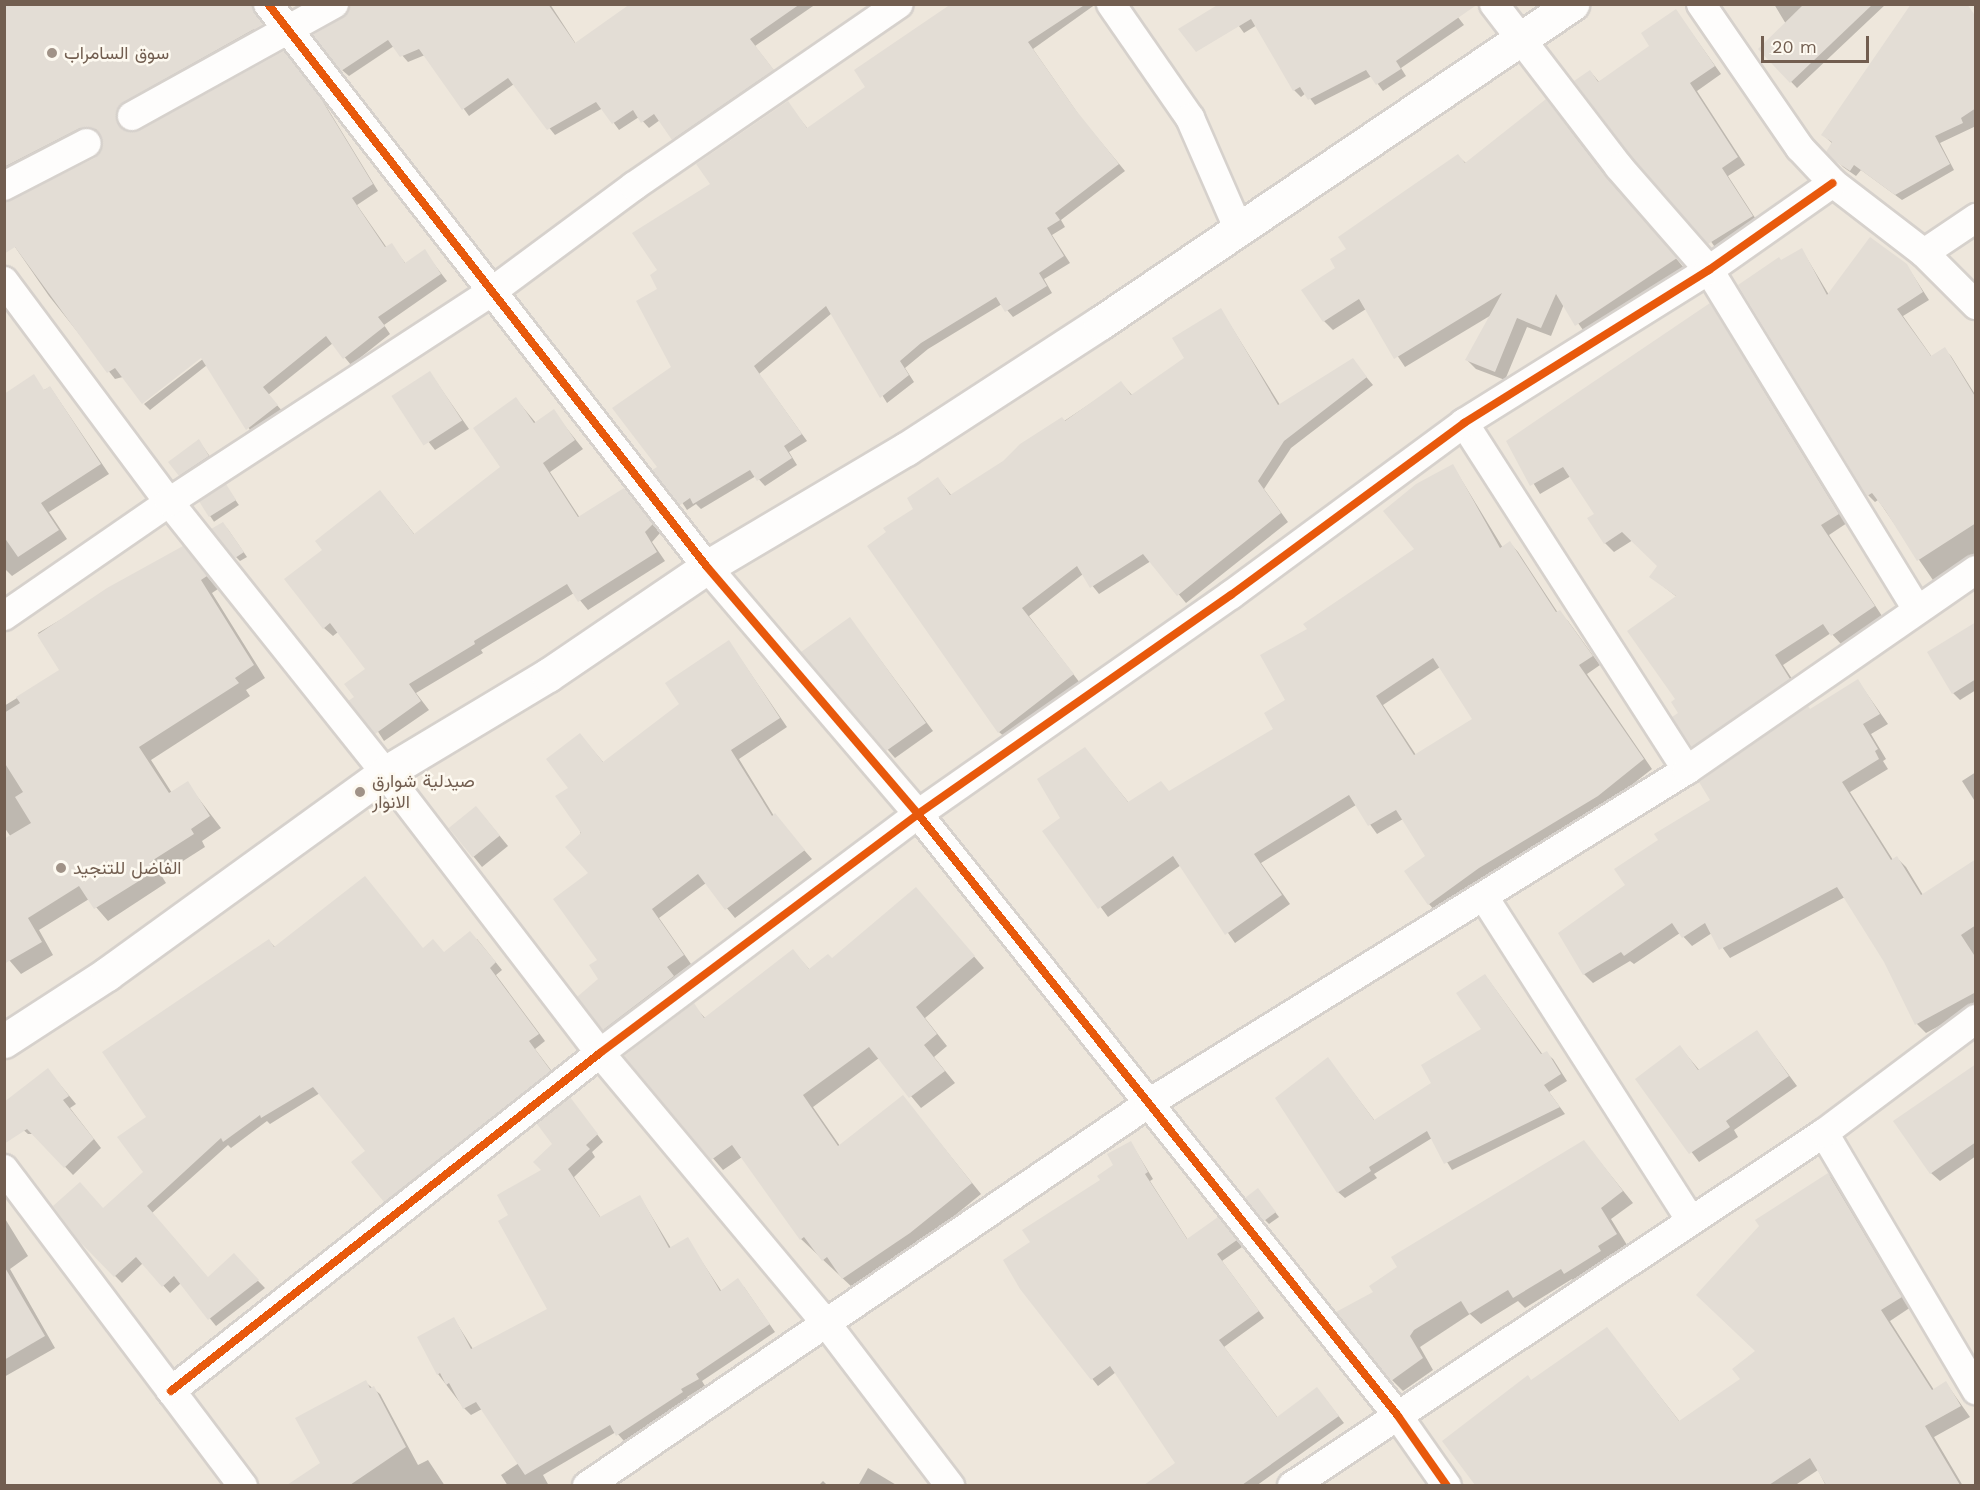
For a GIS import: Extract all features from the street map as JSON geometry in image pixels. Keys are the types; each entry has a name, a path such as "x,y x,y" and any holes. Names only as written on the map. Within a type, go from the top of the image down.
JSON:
{"street":[{"path":"268,4 494,290 707,567 918,814 1398,1416 1447,1485"},
{"path":"132,116 334,4"},
{"path":"4,616 169,502 494,290 634,186 899,4"},
{"path":"1111,4 1190,118 1239,230"},
{"path":"1494,4 1518,40 1619,167 1709,270 1917,609"},
{"path":"4,1041 107,974 385,773 548,675 707,567 906,449 1239,230 1572,4"},
{"path":"1701,4 1800,148 1833,183 1923,253 1976,305"},
{"path":"4,186 87,143"},
{"path":"171,1391 600,1053 918,814 1231,595 1464,423 1709,270 1833,183"},
{"path":"1923,253 1976,218"},
{"path":"4,281 169,502 385,773 600,1053 826,1323 950,1485"},
{"path":"1464,423 1687,770"},
{"path":"587,1485 1149,1103 1687,770 1976,570"},
{"path":"1484,897 1690,1219"},
{"path":"1292,1485 1690,1219 1824,1133 1976,1019"},
{"path":"1824,1133 1976,1390"},
{"path":"4,1169 241,1485"}],"shaded area":[{"path":"5,5 1975,5 1975,1485 5,1485"}],"building":[{"path":"4,4 252,4 263,24 124,102 116,115 118,124 131,132 140,130 284,51 320,97 373,184 352,198 385,247 392,243 405,263 425,249 441,274 378,317 385,326 343,359 326,336 263,387 278,405 246,430 201,358 142,404 115,368 107,373 15,247 4,254 4,202 95,158 103,143 96,129 80,128 4,167"},
{"path":"350,4 548,4 575,43 630,4 800,4 750,39 774,70 672,140 654,114 641,123 633,110 612,124 596,102 547,130 508,78 462,110 419,49 400,57 388,40 341,71 313,35 342,18"},
{"path":"951,4 1086,4 1028,42 1075,109 1119,164 1055,213 1060,220 1047,228 1064,256 1039,273 1047,286 1005,312 996,297 921,343 900,361 909,375 880,398 826,306 754,366 802,434 784,446 792,458 757,481 750,470 693,504 690,498 680,505 652,470 657,467 612,408 671,367 636,301 657,289 650,275 657,270 632,233 710,184 696,164 788,101 807,128 865,87 854,70"},
{"path":"1219,4 1478,4 1396,61 1401,69 1376,85 1366,70 1308,100 1300,87 1293,91 1251,19 1196,52 1178,29"},
{"path":"1804,4 1873,4 1790,83 1758,49"},
{"path":"1911,4 1967,4 1976,17 1976,108 1961,118 1963,123 1935,136 1950,164 1895,195 1854,165 1850,171 1835,161 1826,152 1832,142 1821,135"},
{"path":"1676,9 1715,66 1690,83 1738,157 1722,168 1753,216 1708,244 1632,157 1574,81 1590,70 1598,82 1649,46 1641,33"},
{"path":"1546,99 1606,177 1677,258 1575,326 1556,294 1541,328 1517,318 1495,372 1465,360 1502,293 1394,359 1359,299 1323,322 1301,290 1335,268 1330,259 1346,249 1338,237 1458,154 1465,163"},
{"path":"1870,237 1907,264 1923,292 1897,309 1931,356 1945,347 1976,398 1976,523 1917,561 1872,493 1867,496 1738,285 1779,257 1781,260 1802,248 1827,295"},
{"path":"1710,303 1839,514 1821,525 1875,606 1831,636 1823,624 1775,655 1790,679 1692,747 1672,717 1678,713 1671,702 1675,699 1627,631 1676,596 1649,577 1657,566 1622,532 1604,544 1587,518 1594,514 1563,467 1530,486 1506,441"},
{"path":"1221,308 1278,405 1353,358 1367,377 1284,441 1258,481 1281,513 1177,596 1143,554 1090,588 1077,566 1022,608 1074,674 998,733 867,546 886,532 883,528 913,509 907,498 938,477 950,495 1003,461 1020,444 1062,417 1065,421 1121,381 1131,395 1184,358 1172,338"},
{"path":"430,371 462,420 424,446 391,396"},
{"path":"34,374 44,390 50,386 101,464 41,503 59,530 18,557 4,537 4,394"},
{"path":"516,397 534,423 554,409 575,440 543,463 578,517 624,488 653,524 645,532 657,552 578,602 567,584 474,641 475,644 409,684 421,701 375,734 348,701 354,697 344,684 365,669 330,623 323,629 284,579 322,550 315,541 380,490 414,534 500,467 473,428"},
{"path":"199,439 209,456 179,476 168,462"},
{"path":"1453,464 1500,548 1510,541 1556,612 1560,610 1593,656 1579,665 1644,759 1598,796 1479,868 1428,905 1404,871 1425,856 1396,810 1368,826 1349,795 1254,854 1282,895 1225,935 1173,856 1098,909 1042,831 1060,818 1037,779 1085,747 1128,802 1161,781 1169,791 1273,729 1264,713 1285,700 1260,655 1307,629 1303,624 1414,549 1383,511 1416,484","holes":["1433,658 1472,719 1414,755 1376,696"]},
{"path":"226,484 236,500 209,517 199,501"},
{"path":"223,522 244,552 235,558 211,529"},
{"path":"183,546 207,576 201,580 254,665 235,678 239,683 139,747 169,793 188,781 210,816 191,829 194,834 150,862 155,871 94,909 79,886 28,918 42,942 4,964 4,839 31,823 15,797 23,792 4,762 4,713 20,703 16,697 59,670 37,635 107,588"},
{"path":"850,617 926,723 886,751 801,652"},
{"path":"1976,622 1976,679 1952,694 1927,652"},
{"path":"729,640 780,718 731,750 772,816 775,813 805,850 725,910 698,874 652,909 684,955 667,967 674,976 603,1030 577,997 598,979 589,965 597,960 553,899 588,873 565,847 581,833 555,796 568,788 546,759 580,733 603,762 679,704 665,683"},
{"path":"1858,679 1880,714 1863,724 1878,749 1875,751 1879,759 1842,782 1891,860 1897,856 1921,895 1976,859 1976,925 1961,935 1976,958 1976,992 1915,1025 1884,962 1837,887 1719,950 1705,923 1682,938 1672,923 1624,956 1621,952 1583,975 1558,933 1625,885 1614,869 1658,840 1654,834 1710,800 1699,782 1808,706 1810,709"},
{"path":"476,806 500,836 473,858 449,828"},
{"path":"365,876 423,948 433,939 444,952 470,931 496,962 490,968 539,1034 529,1041 551,1071 384,1202 351,1162 365,1151 313,1087 261,1118 260,1115 223,1142 221,1138 147,1206 208,1277 234,1253 259,1280 208,1320 174,1276 162,1287 136,1257 114,1277 79,1241 53,1206 80,1182 103,1208 143,1172 117,1137 146,1117 102,1052 269,939 274,947"},
{"path":"916,887 975,956 916,1007 937,1034 924,1045 945,1071 909,1098 869,1047 803,1095 838,1146 903,1095 972,1183 910,1233 842,1279 827,1257 822,1261 804,1237 800,1240 732,1145 711,1160 624,1056 694,1003 704,1018 793,949 809,969 828,954 832,958"},
{"path":"1485,974 1541,1054 1547,1051 1561,1074 1544,1085 1560,1107 1444,1164 1427,1131 1369,1167 1371,1171 1337,1193 1275,1098 1328,1057 1374,1120 1431,1083 1421,1065 1481,1029 1456,993"},
{"path":"1757,1030 1789,1076 1726,1121 1730,1127 1689,1154 1635,1079 1680,1045 1698,1070"},
{"path":"1976,1064 1976,1142 1930,1174 1893,1121"},
{"path":"48,1068 69,1096 63,1100 94,1139 64,1168 27,1129 4,1144 4,1102"},
{"path":"570,1097 598,1134 586,1145 590,1149 568,1169 600,1217 640,1195 669,1248 688,1237 720,1291 738,1278 770,1324 696,1374 699,1379 681,1389 683,1392 616,1436 610,1425 525,1475 476,1402 463,1409 449,1383 446,1385 440,1373 437,1375 417,1337 454,1317 471,1349 547,1309 498,1221 508,1215 497,1195 541,1170 533,1162 552,1144 537,1124"},
{"path":"1584,1140 1623,1191 1601,1208 1617,1234 1598,1246 1601,1251 1564,1274 1561,1269 1513,1298 1508,1290 1469,1314 1461,1301 1414,1330 1410,1336 1423,1358 1391,1381 1336,1312 1373,1292 1369,1286 1397,1267 1391,1257"},
{"path":"1131,1141 1148,1172 1145,1174 1187,1239 1218,1217 1237,1240 1217,1254 1259,1311 1219,1340 1277,1417 1317,1387 1339,1416 1242,1485 1144,1485 1175,1463 1110,1366 1091,1380 1020,1289 1003,1260 1030,1242 1022,1230 1100,1180 1097,1176 1113,1165 1107,1154"},
{"path":"1828,1173 1902,1297 1881,1310 1932,1390 1946,1381 1961,1406 1925,1426 1960,1485 1826,1485 1810,1458 1769,1485 1475,1485 1442,1441 1528,1375 1531,1380 1607,1327 1679,1421 1740,1379 1732,1369 1755,1351 1696,1295 1759,1226 1755,1220"},
{"path":"1258,1188 1276,1212 1263,1222 1245,1198"},
{"path":"4,1266 45,1336 4,1360"},
{"path":"366,1380 370,1388 374,1386 406,1447 350,1485 287,1485 320,1463 295,1418"}],"cycle path":[{"path":"268,4 707,567 918,814 1398,1416 1447,1486"},
{"path":"171,1391 600,1053 918,814 1231,595 1464,423 1709,270 1833,183"}],"place":[{"name":"سوق السامراب","path":"52,53"},
{"name":"صيدلية شوارق الانوار","path":"360,792"},
{"name":"الفاضل للتنجيد","path":"61,868"}]}
